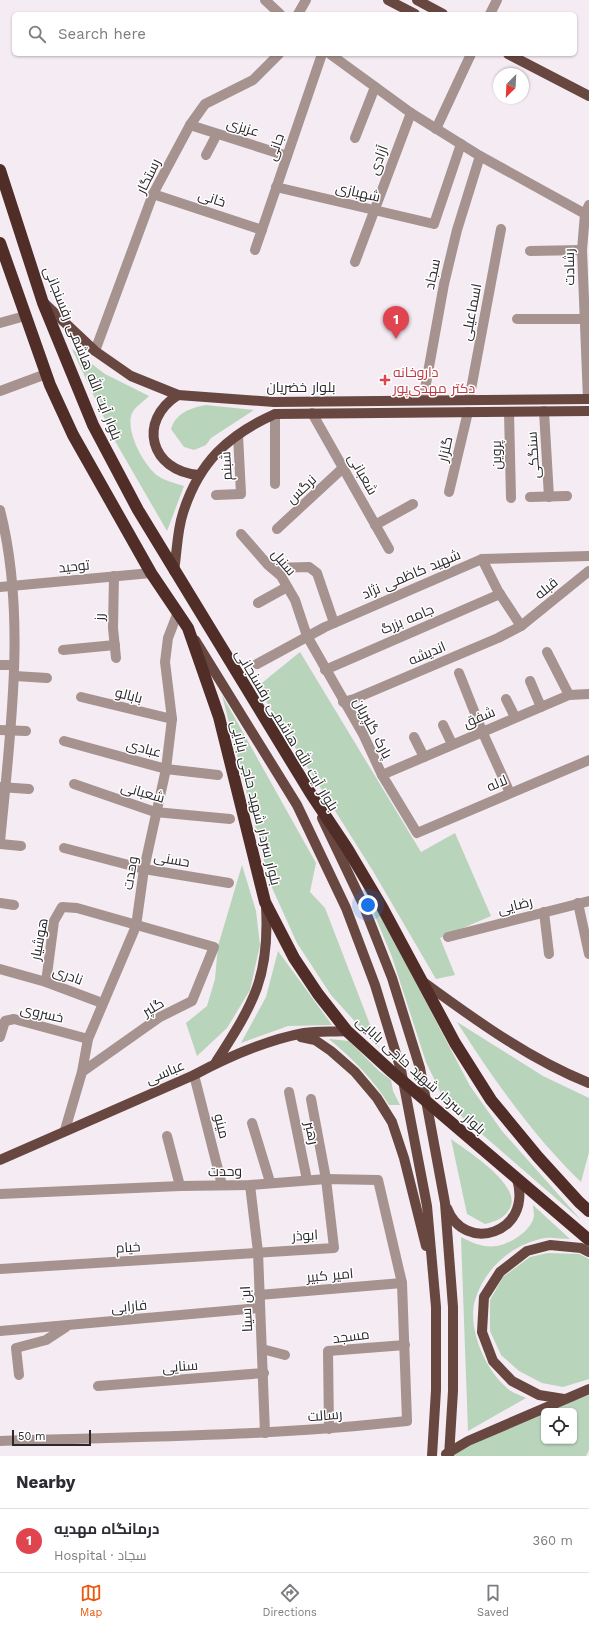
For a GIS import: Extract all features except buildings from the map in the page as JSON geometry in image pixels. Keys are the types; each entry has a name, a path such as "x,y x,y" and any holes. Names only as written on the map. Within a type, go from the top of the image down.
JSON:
{"highway":[{"name":"بلوار آیت الله هاشمی رفسنجانی","path":"0,170 43,303 93,425 138,510 174,571 311,794"},
{"path":"0,243 46,374 73,435 151,572 188,628"},
{"name":"بلوار سردار شهید حاجی بابایی","path":"188,628 219,717 251,850 266,904 294,958 318,994 347,1031 392,1072 589,1240"},
{"name":"بلوار سردار شهید حاجی بابایی","path":"311,794 347,848 382,907 455,1043 492,1100 538,1157 589,1211"}],"main road":[{"path":"388,0 411,12"},
{"path":"417,0 440,12"},
{"path":"511,56 589,96"},
{"name":"بلوار خضریان","path":"43,303 94,351 131,376 178,395 274,402 589,398"},
{"path":"178,395 167,402 157,418 154,437 157,450 164,460 174,469 186,474 199,475"},
{"name":"بلوار خضریان","path":"174,571 182,514 199,475 221,448 250,425 275,414 589,411"},
{"path":"188,628 297,805 346,908 375,985 401,1070 427,1206 436,1307 436,1390 432,1456"},
{"name":"بلوار آیت الله هاشمی رفسنجانی","path":"311,794 362,902 392,978 420,1068 445,1203 453,1307 453,1391 449,1456"},
{"path":"216,1062 247,1014 256,994 266,959 268,930 266,904"},
{"path":"420,980 454,1005 546,1064 589,1083"},
{"name":"عباسی","path":"0,1160 65,1130 194,1075 216,1062 304,1033 347,1031"},
{"path":"293,1036 315,1040 331,1051 355,1072 377,1098 392,1122 404,1158 433,1275"},
{"path":"445,1203 449,1215 458,1225 469,1231 482,1234 494,1232 506,1226 515,1216 520,1204 520,1192 517,1179"},
{"path":"564,1400 539,1395 512,1381 493,1361 482,1332 484,1297 500,1272 527,1251 550,1245 581,1248 589,1252"},
{"path":"443,1456 468,1441 589,1389"}],"street":[{"path":"265,0 278,12"},
{"path":"299,12 306,0"},
{"path":"491,12 497,0"},
{"name":"رستگار","path":"94,351 153,194 190,125 205,104 253,80 277,56"},
{"name":"جانی","path":"255,250 321,56"},
{"path":"333,56 411,113 480,156 588,212"},
{"path":"436,129 470,56"},
{"path":"354,138 375,87"},
{"name":"آزادی","path":"355,262 411,113"},
{"name":"عزیزی","path":"190,125 287,156"},
{"path":"206,155 217,134"},
{"name":"شهبازی","path":"276,187 434,224 461,144"},
{"name":"سجاد","path":"423,400 444,284 457,230 480,156"},
{"name":"خانی","path":"153,194 262,230"},
{"name":"رشادت","path":"588,212 582,250 587,319 589,398"},
{"name":"اسماعیلی","path":"469,400 501,229"},
{"path":"530,251 582,250"},
{"path":"0,322 25,316"},
{"path":"518,319 587,319"},
{"path":"0,391 46,374"},
{"name":"سنگکی","path":"544,411 550,497"},
{"name":"گلزار","path":"449,492 468,412"},
{"name":"پروین","path":"509,412 511,498"},
{"name":"شعبانی","path":"312,413 389,549"},
{"path":"275,414 275,484"},
{"name":"شبنم","path":"216,495 242,494 238,435"},
{"name":"نرگس","path":"277,529 343,468"},
{"path":"530,497 567,496"},
{"path":"375,525 413,504"},
{"path":"0,510 6,535 13,586 15,676 5,730 0,843 20,846"},
{"name":"سنبل","path":"240,534 281,576 302,618 307,636"},
{"name":"شهید کاظمی نژاد","path":"257,664 307,636 334,623 482,559 589,556"},
{"path":"482,559 500,594 521,626"},
{"path":"272,568 310,567 317,573 334,623"},
{"name":"قبله","path":"521,626 589,571"},
{"name":"توحید","path":"0,587 151,572"},
{"name":"رز","path":"114,576 116,658"},
{"path":"258,603 287,587"},
{"name":"جامه بزرگ","path":"325,670 500,594"},
{"name":"وحدت","path":"65,1130 82,1072 88,1039 136,926 144,869 155,812 166,769 172,719 165,662 168,638 178,612"},
{"name":"اندیشه","path":"343,702 354,699 498,638 521,626"},
{"name":"پارک گلپریان","path":"307,636 343,702 363,734 382,775 417,833"},
{"path":"63,650 115,645"},
{"path":"547,652 568,695"},
{"path":"0,665 14,665"},
{"path":"459,673 482,731 510,793"},
{"path":"15,676 47,678"},
{"path":"530,681 541,707"},
{"name":"شفق","path":"382,775 568,695 589,694"},
{"name":"بابالو","path":"80,697 172,719"},
{"path":"506,699 515,717"},
{"path":"443,725 452,744"},
{"path":"5,730 26,731"},
{"path":"414,737 424,757"},
{"name":"عبادی","path":"64,741 166,769 218,775"},
{"name":"لاله","path":"417,833 589,760"},
{"name":"شعبانی","path":"74,784 155,812 230,819"},
{"path":"3,787 29,789"},
{"name":"حسنی","path":"64,848 144,869 229,883"},
{"name":"رضایی","path":"448,937 589,901"},
{"path":"0,903 14,905"},
{"path":"578,903 589,954"},
{"name":"هوشیار","path":"46,982 54,921 62,907 77,908 136,926"},
{"path":"544,912 549,954"},
{"name":"گلپر","path":"82,1072 160,1017 192,1001 214,947 136,926"},
{"name":"نادری","path":"0,969 46,982 102,1003"},
{"name":"خسروی","path":"0,1037 5,1021 14,1019 88,1039"},
{"name":"مینو","path":"194,1075 222,1185"},
{"name":"رهبر","path":"289,1092 307,1180"},
{"path":"311,1099 326,1179"},
{"path":"252,1123 270,1182"},
{"path":"167,1136 180,1186"},
{"name":"وحدت","path":"0,1194 250,1184 326,1179 378,1180"},
{"name":"ابوذر","path":"258,1252 334,1248 326,1179"},
{"name":"رسالت","path":"0,1441 265,1433 329,1429 407,1421 402,1283 378,1180"},
{"name":"ابن سینا","path":"250,1184 258,1252 264,1373 265,1433"},
{"name":"خیام","path":"0,1269 258,1252"},
{"name":"امیر کبیر","path":"259,1295 402,1283"},
{"name":"فارابی","path":"0,1331 260,1308"},
{"path":"19,1375 16,1348 46,1340 66,1326"},
{"name":"مسجد","path":"329,1429 328,1351 405,1345"},
{"path":"262,1349 285,1354"},
{"name":"سنایی","path":"98,1386 264,1373"}],"green space":[{"path":"72,349 105,374 149,396 137,406 132,413 130,420 133,438 141,456 152,471 167,481 184,486 167,531 115,441"},
{"path":"206,405 254,410 211,438 206,445 194,450 184,447 171,429 173,423 184,412"},
{"path":"300,652 421,852 455,833 491,916 440,938 455,975 436,979 373,871 257,687"},
{"path":"222,695 316,863 310,892 325,908 379,1048 331,995 297,943 269,881"},
{"path":"242,865 256,911 260,945 250,990 227,1028 197,1056 186,1023 207,1006 215,979 218,946"},
{"path":"354,865 470,1086 502,1131 581,1220 445,1102 426,1062 392,957"},
{"path":"278,951 332,1025 288,1026 241,1043 266,997"},
{"path":"457,1022 543,1076 589,1098 589,1152 581,1182 545,1144 521,1115"},
{"path":"329,1039 349,1041 379,1071 391,1080 393,1091 400,1105 389,1105 362,1070"},
{"path":"451,1139 491,1169 508,1189 512,1199 510,1208 505,1215 499,1219 485,1224 467,1214"},
{"path":"533,1205 570,1239 545,1238 533,1241 501,1259 493,1268 480,1288 475,1300 473,1311 476,1335 485,1360 499,1380 509,1390 526,1398 468,1431 461,1237 483,1246 502,1245 520,1235 530,1226 534,1215"},
{"path":"548,1253 579,1254 589,1259 589,1379 563,1387 542,1383 519,1371 501,1355 490,1331 490,1300 503,1277 530,1257"},
{"path":"589,1395 589,1450 586,1456 450,1456 450,1454 541,1412 541,1444 577,1444 577,1408 552,1408"}],"place":[{"name":"درمانگاه مهدیه","path":"396,339"},
{"name":"داروخانه دکتر مهدی‌پور","path":"385,380"}]}
